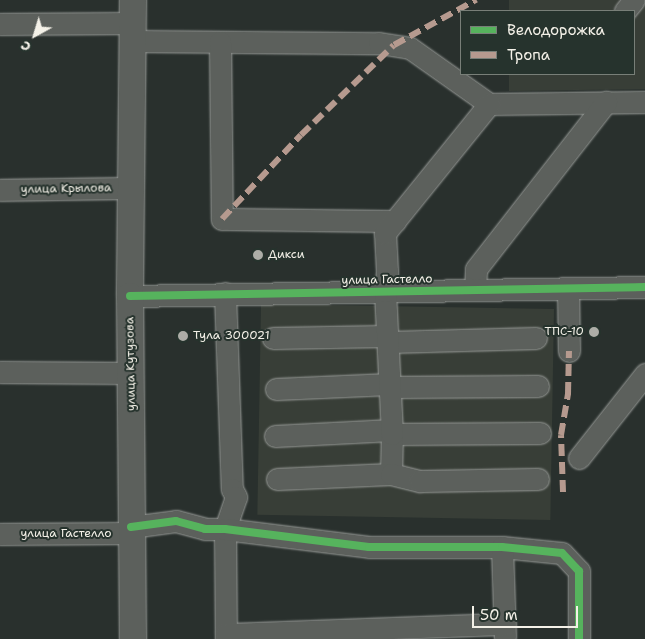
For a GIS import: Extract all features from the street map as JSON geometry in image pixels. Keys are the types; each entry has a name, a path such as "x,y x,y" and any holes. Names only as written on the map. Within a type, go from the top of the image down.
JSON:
{"main road":[{"name":"улица Кутузова","path":"133,21 130,296 133,639"}],"street":[{"path":"626,10 634,0"},
{"path":"0,24 133,21 220,42 379,43 410,48 489,104 645,102"},
{"path":"220,42 222,219 395,221"},
{"path":"475,290 476,269 606,102"},
{"path":"391,474 392,432 384,291 387,271 385,233 489,104"},
{"name":"улица Крылова","path":"0,190 131,188"},
{"name":"улица Гастелло","path":"130,296 645,287"},
{"path":"568,288 569,351"},
{"path":"225,293 232,489 236,497 224,530 226,636 505,632 502,547"},
{"path":"273,338 536,338"},
{"path":"0,372 131,373"},
{"path":"579,458 645,374"},
{"path":"276,389 390,386 538,386"},
{"path":"275,436 392,432 540,433"},
{"path":"277,479 391,474 420,481 538,479"},
{"name":"улица Гастелло","path":"0,534 131,530 176,521 205,529 369,547 502,547 562,553 579,571 579,639"}],"shaded area":[{"path":"509,0 645,0 645,89 509,91 509,75 635,75 635,10 509,10"},
{"path":"261,304 554,309 550,520 257,515"}],"marked path":[{"path":"222,219 301,135 394,45 476,0"},
{"path":"563,492 561,435 568,394 569,351"}],"cycle path":[{"path":"130,296 645,287"},
{"path":"131,527 176,521 205,529 225,529 369,547 502,547 562,553 579,571 579,639"}],"place":[{"name":"Дикси","path":"258,255"},
{"name":"ТПС-10","path":"594,332"},
{"name":"Тула 300021","path":"183,336"}]}
